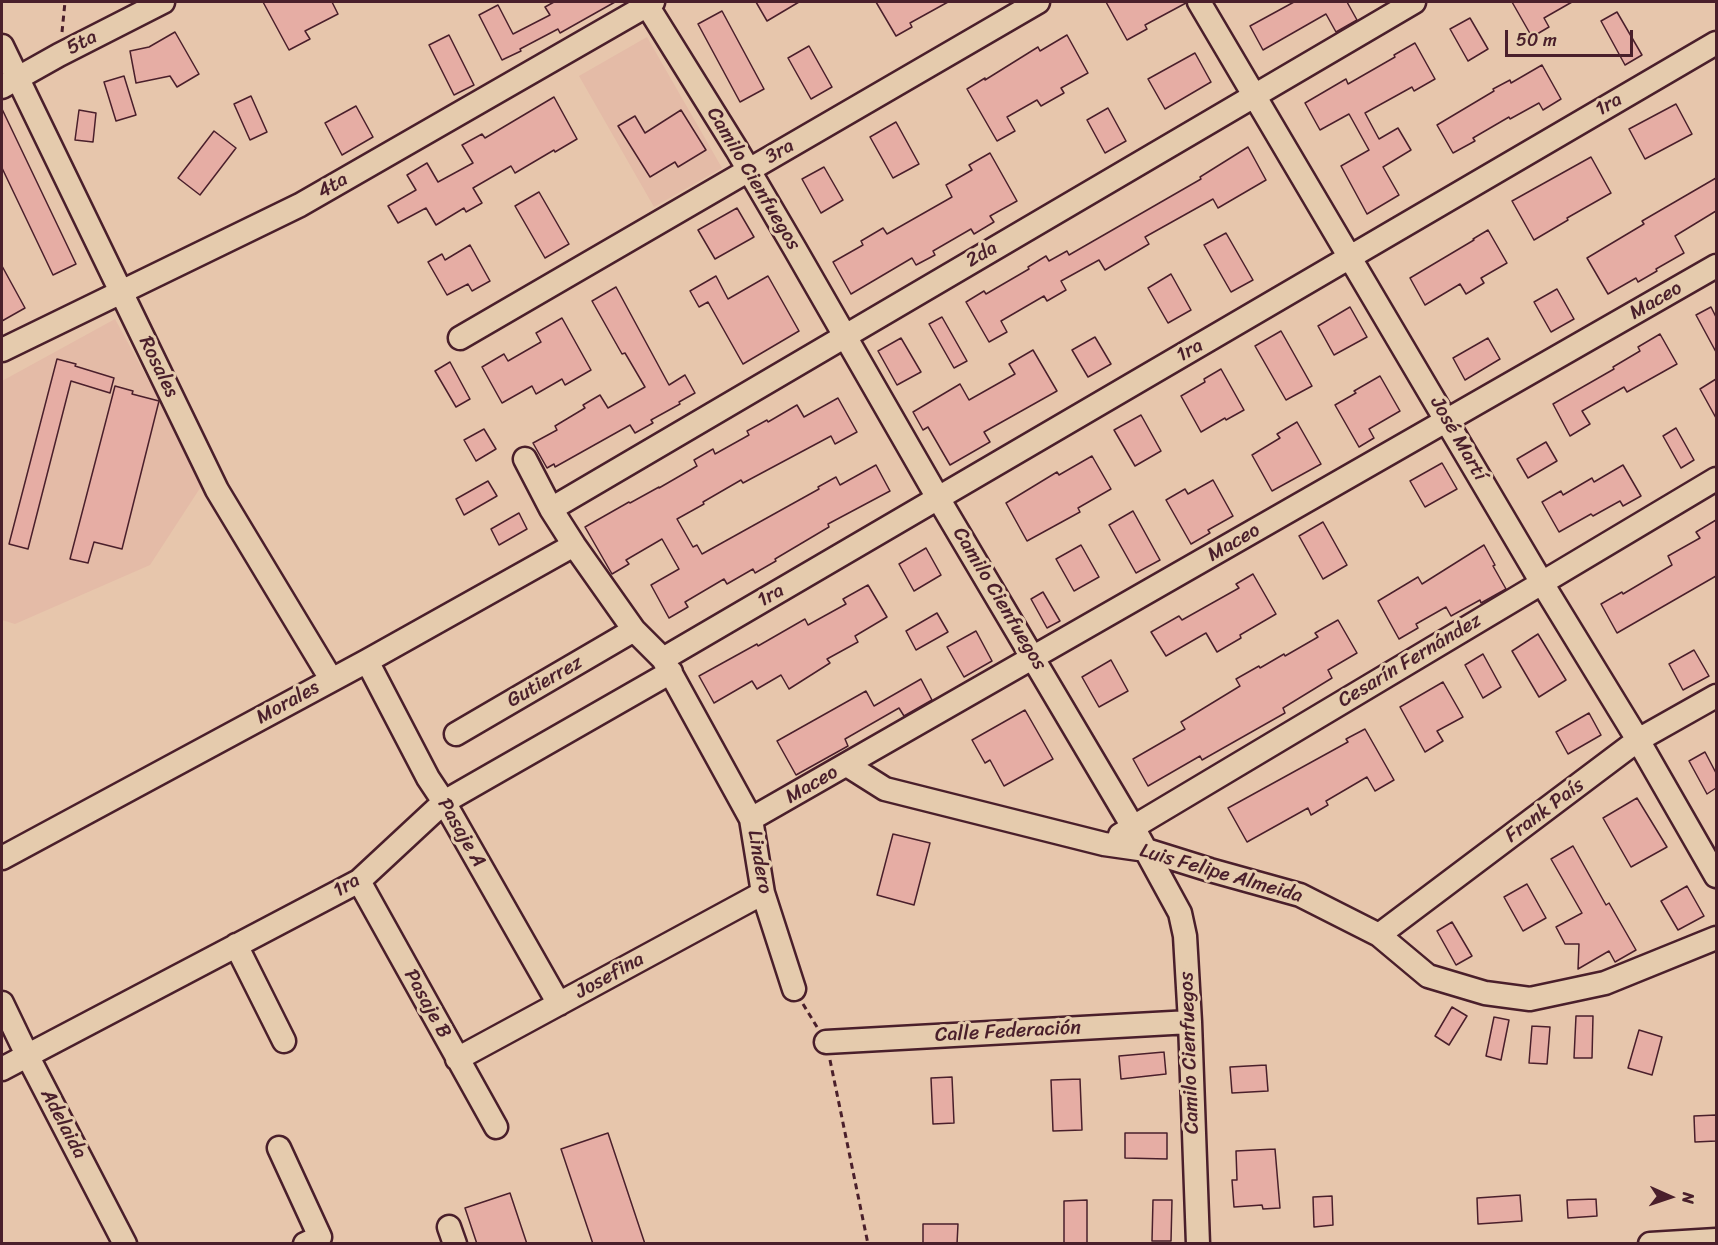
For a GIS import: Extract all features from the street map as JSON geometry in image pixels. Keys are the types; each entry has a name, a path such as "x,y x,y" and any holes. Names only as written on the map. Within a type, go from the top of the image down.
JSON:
{"street":[{"name":"5ta","path":"10,82 163,2"},
{"name":"3ra","path":"460,338 1038,2"},
{"name":"José Martí","path":"1199,2 1448,420 1542,583 1638,740 1716,876"},
{"name":"2da","path":"551,508 1413,2"},
{"name":"Camilo Cienfuegos","path":"648,3 749,170 938,498 1034,657 1180,913 1185,936 1190,1022 1198,1244"},
{"name":"4ta","path":"2,350 300,205 648,3"},
{"name":"1ra","path":"2,1069 359,881 444,802 938,498 1716,42"},
{"name":"Rosales","path":"2,46 10,82 121,291 217,490 332,679"},
{"name":"Maceo","path":"752,819 1716,266"},
{"name":"Lindero","path":"525,459 574,545 634,630 668,666 752,819 763,893 794,989"},
{"name":"Cesarín Fernández","path":"1104,844 1716,478"},
{"name":"Morales","path":"2,858 367,661 574,545"},
{"name":"Gutierrez","path":"456,734 634,630"},
{"name":"Pasaje A","path":"367,661 428,778 444,802 559,1004"},
{"name":"Frank País","path":"1379,935 1638,740 1716,696"},
{"name":"Luis Felipe Almeida","path":"848,765 885,789 1104,844 1146,850 1300,895 1379,935 1428,976 1485,993 1530,999 1605,983 1716,938"},
{"name":"Pasaje B","path":"359,881 496,1127"},
{"name":"Josefina","path":"457,1059 763,893"},
{"path":"236,945 284,1041"},
{"name":"Adelaida","path":"2,1003 125,1244"},
{"name":"Calle Federación","path":"826,1042 1190,1022"},
{"path":"279,1148 312,1240"},
{"path":"1650,1244 1716,1240"}],"path":[{"path":"59,55 65,2"},
{"path":"794,989 826,1042 867,1244"}],"shaded area":[{"path":"647,37 722,168 654,207 579,76"},
{"path":"115,319 204,482 150,565 15,624 2,620 2,381"}],"building":[{"path":"263,2 332,2 338,14 305,31 310,39 289,50"},
{"path":"554,2 615,2 560,33 558,29 502,60 479,15 498,5 513,34 550,15 545,7"},
{"path":"756,2 799,2 767,21"},
{"path":"876,2 948,2 910,23 912,27 896,36"},
{"path":"1106,2 1186,3 1145,25 1147,29 1127,40"},
{"path":"1294,2 1347,2 1357,20 1336,32 1326,14 1263,50 1250,26"},
{"path":"1512,2 1572,2 1544,18 1549,27 1532,37"},
{"path":"722,11 764,89 740,102 698,24"},
{"path":"1617,12 1642,55 1625,65 1601,21"},
{"path":"1470,18 1488,49 1468,61 1450,29"},
{"path":"175,32 199,74 177,87 170,76 136,83 130,51 149,47"},
{"path":"449,35 474,85 454,95 429,45"},
{"path":"1067,35 1088,73 1061,88 1064,93 1041,106 1037,100 1007,117 1015,131 997,141 967,89 1038,47 1040,51"},
{"path":"1415,43 1435,79 1414,91 1412,87 1365,113 1379,139 1398,128 1411,150 1383,167 1399,195 1367,214 1341,166 1369,150 1349,114 1320,130 1305,103 1346,79 1348,84"},
{"path":"809,46 832,87 811,99 788,58"},
{"path":"1195,53 1211,82 1165,109 1148,79"},
{"path":"1542,65 1561,99 1543,110 1539,103 1510,119 1509,117 1473,138 1475,141 1453,153 1437,125 1494,91 1493,89 1510,80 1511,83"},
{"path":"124,76 136,115 116,121 104,82"},
{"path":"251,96 267,132 250,140 234,104"},
{"path":"554,97 577,139 515,173 511,166 473,188 482,203 466,212 464,208 436,225 426,208 398,223 388,206 416,190 407,175 427,163 438,182 473,163 462,145 482,134 485,138"},
{"path":"1676,104 1692,134 1645,159 1629,129"},
{"path":"356,106 373,137 342,155 325,123"},
{"path":"1108,108 1126,141 1105,153 1087,120"},
{"path":"2,109 76,264 53,275 2,168"},
{"path":"79,110 96,113 93,142 75,140"},
{"path":"681,110 706,150 678,167 675,162 650,177 618,126 635,116 645,133"},
{"path":"896,122 919,164 893,178 870,137"},
{"path":"214,131 236,148 200,195 178,178"},
{"path":"1248,147 1266,180 1218,208 1213,199 1145,237 1149,244 1105,270 1099,260 1061,281 1066,290 1047,301 1044,296 1001,321 1007,332 989,342 966,302 984,291 986,294 1029,269 1028,267 1046,256 1049,261 1067,251 1069,255 1201,179 1200,177"},
{"path":"990,153 1017,201 990,216 994,222 974,234 971,229 933,251 935,255 916,265 912,258 851,294 833,262 863,245 861,241 883,228 887,234 952,197 946,185 972,170 969,165"},
{"path":"1591,157 1611,193 1534,240 1512,201"},
{"path":"824,167 843,200 821,213 802,179"},
{"path":"1716,178 1716,211 1675,236 1684,253 1638,282 1636,278 1608,294 1587,258 1644,224 1642,221"},
{"path":"539,192 569,244 545,258 515,206"},
{"path":"737,208 754,237 715,259 698,230"},
{"path":"1488,230 1507,263 1481,278 1484,283 1466,294 1460,284 1425,305 1410,278"},
{"path":"1226,233 1253,280 1231,292 1204,245"},
{"path":"470,245 490,281 472,291 468,284 447,295 428,262 442,254 445,260"},
{"path":"2,266 25,308 2,321"},
{"path":"1171,274 1191,310 1168,323 1148,288"},
{"path":"716,276 728,299 768,276 799,331 743,364 708,302 699,307 690,291"},
{"path":"616,287 669,385 685,375 695,393 651,420 653,423 635,433 630,425 555,467 554,464 547,468 533,443 557,430 555,426 585,408 583,405 600,395 608,408 645,387 625,353 622,354 592,301"},
{"path":"1557,289 1574,319 1551,332 1534,302"},
{"path":"1350,307 1367,337 1334,355 1318,326"},
{"path":"1711,307 1716,317 1716,352 1696,315"},
{"path":"942,317 967,361 954,368 929,324"},
{"path":"562,318 591,370 565,385 562,379 536,394 532,386 502,403 482,367 504,354 508,361 541,342 536,333"},
{"path":"1281,331 1312,386 1286,400 1255,346"},
{"path":"1660,334 1677,364 1627,392 1624,387 1582,411 1590,424 1570,436 1553,404 1614,369 1613,367 1640,351 1638,347"},
{"path":"1095,337 1111,364 1088,377 1072,350"},
{"path":"901,338 921,372 897,385 878,351"},
{"path":"1488,338 1500,359 1465,380 1453,358"},
{"path":"1033,350 1057,391 984,432 990,442 950,465 928,427 923,430 913,412 960,384 969,400 1015,374 1009,364"},
{"path":"57,359 114,378 110,393 71,381 28,549 9,544"},
{"path":"450,362 470,399 456,407 435,371"},
{"path":"1221,369 1244,410 1201,432 1181,396 1205,382 1204,379"},
{"path":"1380,376 1400,411 1369,429 1374,438 1359,447 1335,405"},
{"path":"1716,379 1716,418 1700,389"},
{"path":"115,386 133,391 132,394 159,401 122,549 94,542 88,563 70,559"},
{"path":"838,398 857,432 835,444 831,436 743,483 741,480 677,519 693,547 697,545 702,554 819,489 818,487 836,477 840,485 876,465 890,491 828,524 829,527 755,573 753,569 727,584 724,579 685,602 688,607 669,618 651,585 679,569 662,539 626,560 629,564 612,574 585,527 697,466 694,460 713,449 715,454 749,435 747,431 767,420 768,422 797,405 804,417"},
{"path":"1141,415 1161,451 1135,466 1114,430"},
{"path":"1297,422 1321,464 1272,491 1252,455 1280,438 1277,434"},
{"path":"1676,428 1694,460 1681,468 1663,436"},
{"path":"484,429 496,449 476,461 464,440"},
{"path":"1546,442 1557,461 1528,478 1517,459"},
{"path":"1092,456 1111,489 1078,508 1080,512 1027,541 1006,503 1057,472 1059,475"},
{"path":"1442,463 1457,489 1425,507 1410,481"},
{"path":"1623,465 1641,496 1623,506 1620,501 1559,532 1542,502 1561,491 1563,495 1592,478 1594,482"},
{"path":"1213,480 1233,516 1208,530 1210,533 1191,544 1166,500 1185,489 1188,494"},
{"path":"488,481 497,496 464,515 456,499"},
{"path":"1133,511 1160,560 1136,573 1109,525"},
{"path":"519,513 527,529 499,545 491,529"},
{"path":"1716,520 1716,576 1617,633 1601,604 1622,592 1623,594 1672,565 1668,556 1700,538 1696,532"},
{"path":"1323,522 1347,565 1323,579 1299,536"},
{"path":"1081,545 1099,577 1074,591 1056,559"},
{"path":"1484,545 1506,589 1451,616 1446,607 1416,624 1418,628 1399,639 1378,601 1418,577 1422,584"},
{"path":"926,548 941,575 914,591 899,564"},
{"path":"1253,574 1276,614 1240,635 1241,638 1217,652 1206,633 1166,656 1151,632 1179,616 1182,620 1239,588 1236,584"},
{"path":"868,585 887,617 855,636 858,642 827,659 830,663 789,689 781,675 757,689 752,681 714,703 699,676 805,619 808,625 846,604 843,599"},
{"path":"1043,592 1060,621 1047,628 1031,599"},
{"path":"937,613 948,632 916,650 906,631"},
{"path":"1338,620 1357,653 1328,670 1332,678 1283,708 1285,713 1202,760 1200,756 1148,786 1133,759 1185,729 1181,722 1240,686 1236,679 1284,654 1285,656 1318,637 1315,633"},
{"path":"976,631 992,661 964,677 947,647"},
{"path":"1538,634 1566,680 1539,697 1512,651"},
{"path":"1694,650 1709,676 1683,690 1669,664"},
{"path":"1483,654 1501,687 1483,698 1465,665"},
{"path":"1111,660 1128,691 1099,707 1082,677"},
{"path":"921,679 932,700 904,716 899,708 845,739 848,746 796,775 777,741 866,691 874,706"},
{"path":"1443,682 1463,717 1437,731 1443,741 1425,752 1400,707"},
{"path":"1025,710 1053,759 1004,786 990,760 985,763 972,740"},
{"path":"1589,713 1601,735 1568,754 1556,732"},
{"path":"1365,729 1394,780 1375,791 1367,777 1326,801 1328,805 1311,815 1308,808 1247,842 1228,808 1348,742 1346,739"},
{"path":"1705,752 1716,773 1716,788 1707,794 1689,761"},
{"path":"1637,798 1667,847 1631,867 1603,818"},
{"path":"893,834 930,843 914,905 877,895"},
{"path":"1573,846 1606,905 1609,903 1636,950 1615,962 1609,951 1578,969 1579,944 1565,944 1556,927 1582,913 1551,859"},
{"path":"1527,884 1546,918 1523,931 1504,897"},
{"path":"1687,886 1704,916 1678,930 1661,901"},
{"path":"1452,922 1472,956 1456,965 1437,931"},
{"path":"1452,1007 1467,1016 1449,1045 1435,1036"},
{"path":"1576,1016 1593,1016 1592,1058 1574,1058"},
{"path":"1494,1017 1509,1020 1501,1060 1486,1056"},
{"path":"1532,1026 1550,1027 1547,1064 1529,1063"},
{"path":"1639,1030 1662,1037 1652,1075 1628,1068"},
{"path":"1164,1052 1166,1074 1121,1079 1119,1056"},
{"path":"1266,1065 1268,1091 1232,1093 1230,1067"},
{"path":"952,1077 954,1123 933,1124 931,1078"},
{"path":"1080,1079 1082,1130 1053,1131 1051,1080"},
{"path":"1716,1115 1716,1141 1695,1142 1694,1116"},
{"path":"608,1133 645,1244 593,1244 561,1149"},
{"path":"1125,1133 1167,1133 1167,1159 1125,1158"},
{"path":"1275,1149 1280,1208 1263,1209 1262,1205 1234,1207 1232,1180 1237,1180 1236,1151"},
{"path":"510,1193 527,1244 477,1244 465,1208"},
{"path":"1520,1195 1522,1221 1478,1224 1477,1198"},
{"path":"1332,1196 1333,1225 1314,1227 1313,1197"},
{"path":"1596,1199 1597,1216 1568,1218 1567,1200"},
{"path":"1087,1200 1087,1244 1064,1244 1064,1201"},
{"path":"1153,1200 1172,1200 1171,1241 1152,1241"},
{"path":"923,1224 958,1224 957,1244 923,1244"}]}
